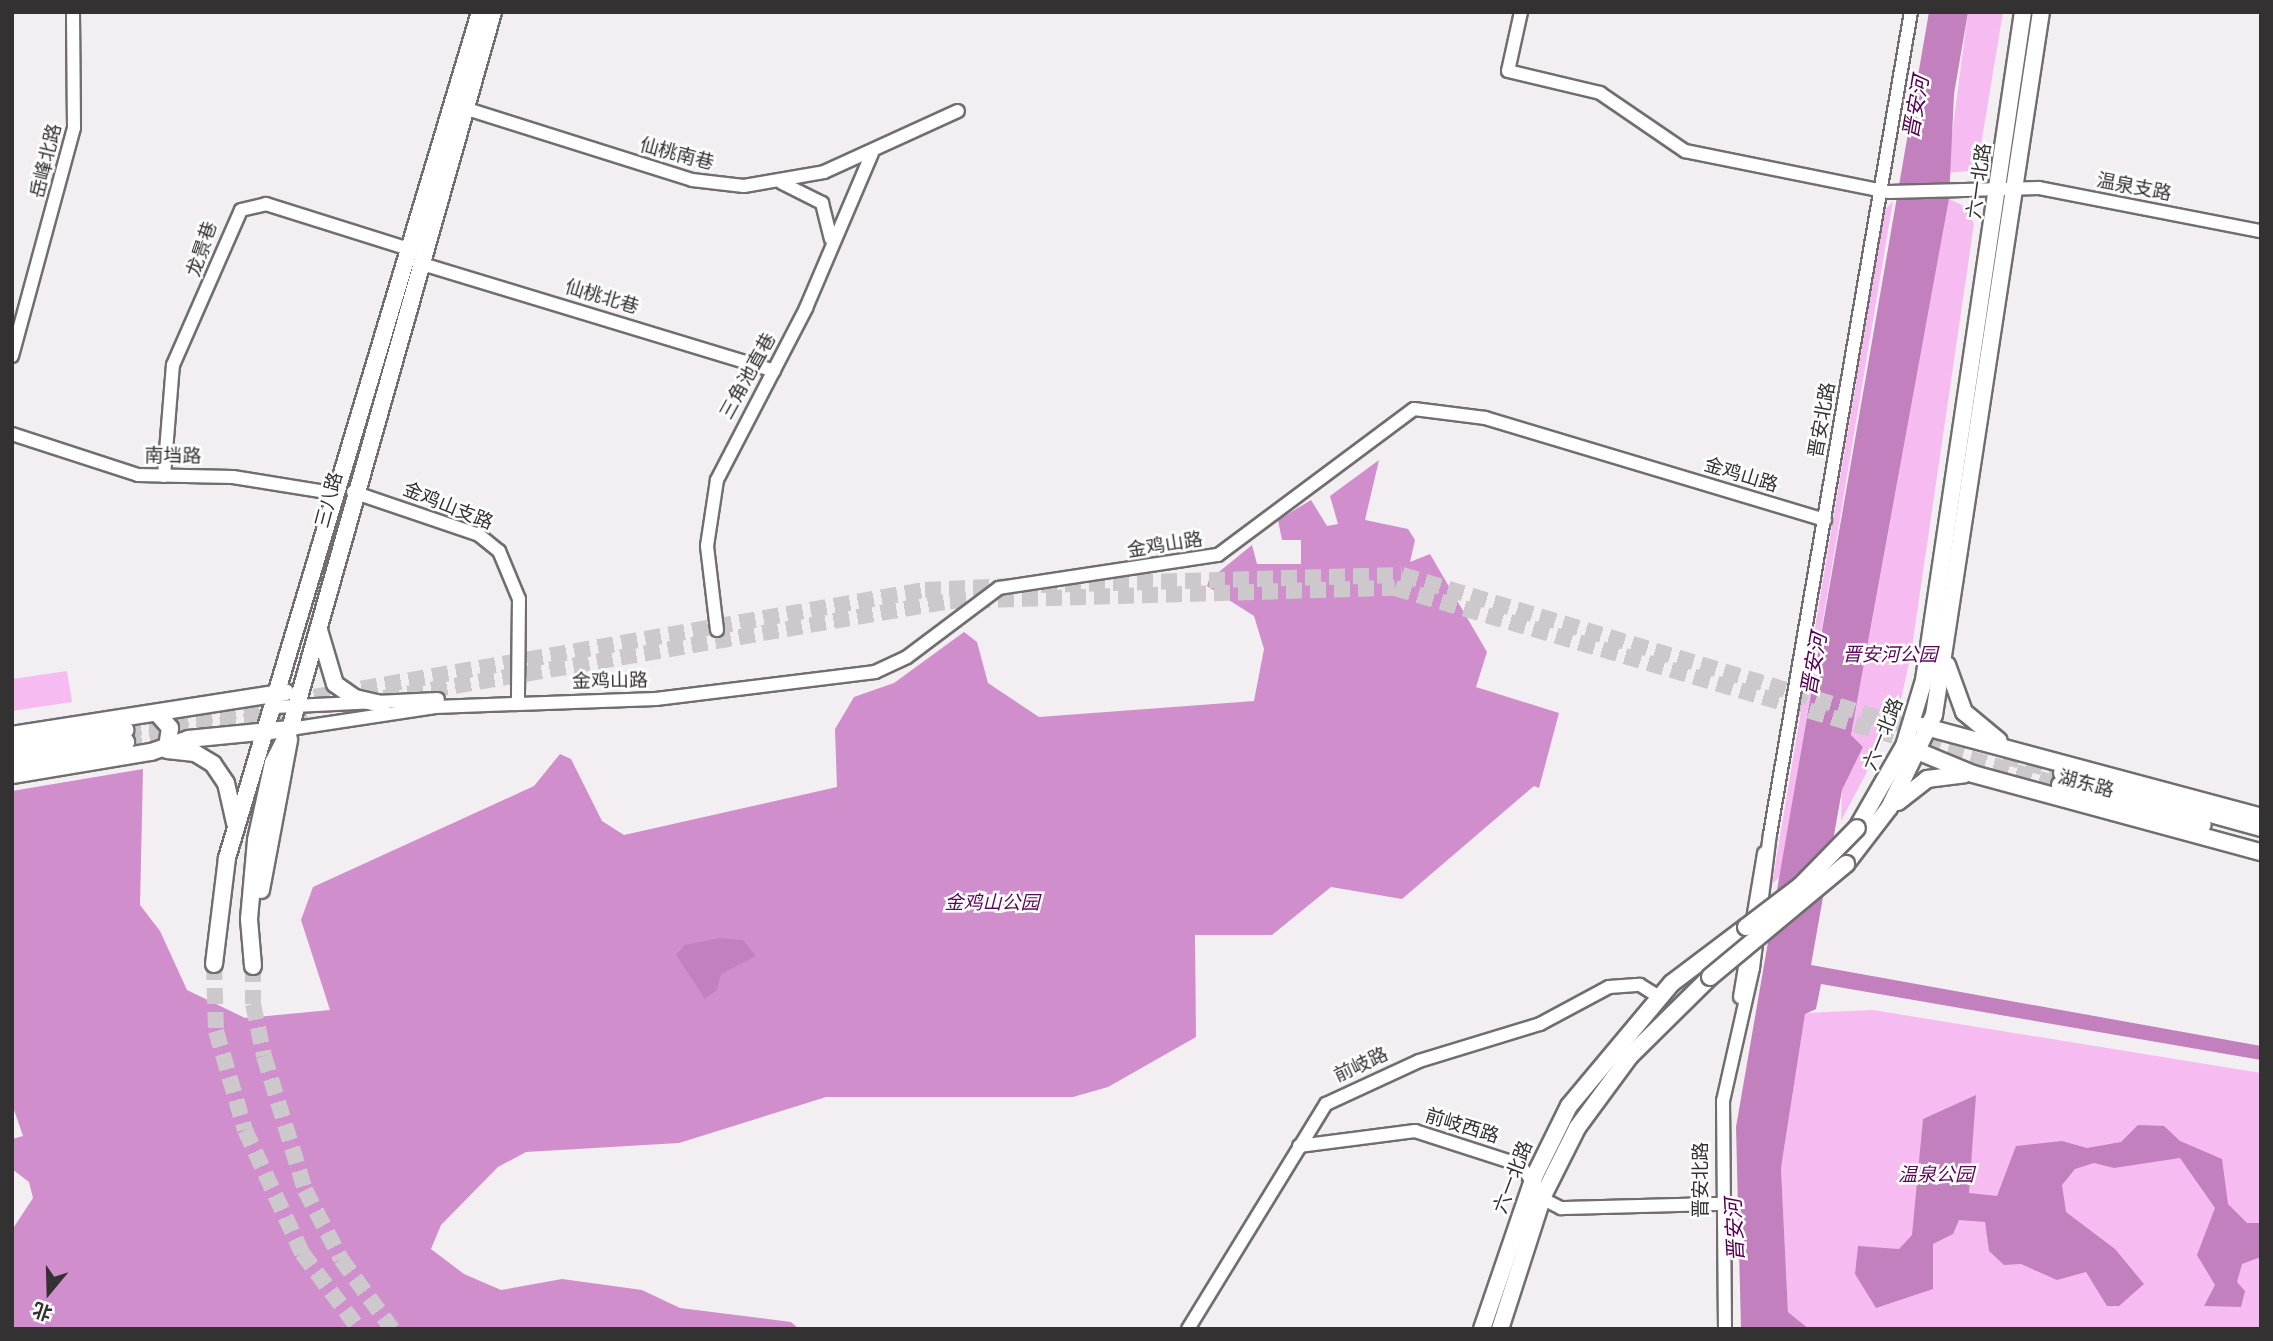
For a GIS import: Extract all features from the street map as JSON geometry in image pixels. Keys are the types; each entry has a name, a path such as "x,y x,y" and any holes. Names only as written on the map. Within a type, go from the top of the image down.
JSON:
{"main road":[{"name":"三八路","path":"236,826 345,493 415,256 480,12"},
{"name":"三八路","path":"415,256 493,12"},
{"name":"六一北路","path":"1922,726 2023,12"},
{"name":"六一北路","path":"1500,1329 1543,1196 1572,1137 1611,1080 1710,977 1846,864 1912,749 1922,726 1946,661 2041,12"},
{"name":"三八路","path":"253,966 249,919 256,840 273,763 290,729 318,621 345,493"},
{"path":"318,621 324,663 335,684 355,698 382,704"},
{"path":"1946,661 1959,702 1976,728 2041,755"},
{"path":"12,735 158,713 275,701 300,690"},
{"path":"158,713 170,728 167,747"},
{"name":"湖东路","path":"1922,726 2041,755 2261,817"},
{"path":"150,752 266,730 290,729"},
{"path":"12,749 126,736 12,762"},
{"name":"湖东路","path":"1912,749 1973,774 2261,852"},
{"path":"12,775 150,752 180,750 208,760 226,783 236,826 214,964"},
{"path":"1863,832 1920,782 1973,774"},
{"path":"2261,828 2061,779 2261,842"},
{"name":"六一北路","path":"1482,1329 1534,1177 1574,1098 1659,997 1863,832"}],"street":[{"name":"岳峰北路","path":"12,356 75,128 79,75 73,12"},
{"name":"温泉支路","path":"1521,12 1508,71 1600,93 1685,151 1885,191 2017,185 2261,231"},
{"name":"晋安北路","path":"1725,1329 1719,1204 1721,1114 1765,896 1770,834 1885,191 1911,12"},
{"name":"仙桃南巷","path":"464,108 692,180 782,183 872,152 958,111"},
{"name":"三角池直巷","path":"716,630 707,560 711,503 727,456 774,371 872,152"},
{"path":"782,183 822,203 831,246"},
{"name":"龙景巷","path":"164,476 173,365 241,210 266,204 415,256"},
{"name":"仙桃北巷","path":"415,256 774,371"},
{"name":"金鸡山路","path":"518,701 656,699 884,669 999,588 1217,555 1414,409 1485,418 1825,520"},
{"name":"南垱路","path":"12,434 124,472 164,476 233,477 345,493"},
{"name":"金鸡山支路","path":"345,493 480,535 499,551 519,599 518,701"},
{"path":"275,701 295,706 382,704 490,696 518,701"},
{"path":"290,729 518,701"},
{"name":"前岐路","path":"1188,1329 1326,1104 1382,1075 1540,1024 1609,987 1640,985 1659,997"},
{"name":"前岐西路","path":"1299,1146 1415,1130 1510,1161 1534,1177"},
{"path":"1534,1177 1543,1196 1578,1210 1719,1204"}],"green space":[{"path":"1968,12 2003,12 1980,151 1969,171 1947,173"},
{"name":"晋安河公园","path":"1949,199 1966,207 1974,224 1911,654 1898,713 1841,821 1842,790 1863,747 1851,736"},
{"name":"晋安河公园","path":"1893,201 1780,877 1772,884 1885,210"},
{"name":"金鸡山公园","path":"1379,460 1365,520 1408,529 1415,540 1410,562 1430,554 1487,652 1476,687 1559,713 1539,788 1534,786 1402,899 1331,887 1272,935 1195,935 1196,1037 1108,1087 1073,1097 826,1097 679,1143 526,1152 498,1167 441,1225 431,1249 464,1274 501,1290 562,1279 642,1290 680,1308 791,1322 799,1329 12,1329 12,1230 33,1198 29,1182 12,1169 12,1139 23,1136 12,1104 12,791 143,769 140,905 160,931 187,990 245,1018 330,1010 301,920 313,887 534,786 560,754 571,759 602,821 624,835 837,787 835,729 854,697 894,683 964,632 977,642 988,683 1039,717 1254,701 1264,649 1254,616 1207,586 1209,580 1252,545 1257,564 1301,564 1301,540 1282,540 1278,520 1311,500 1327,526 1338,524 1330,496"},
{"path":"67,671 72,702 12,711 12,679"},
{"name":"温泉公园","path":"1873,1010 2261,1073 2261,1329 1809,1329 1788,1312 1781,1168 1805,1013"}],"water":[{"name":"晋安河","path":"1929,12 1968,12 1954,94 1949,199 1851,735 1863,747 1842,790 1811,965 2261,1046 2261,1060 1821,984 1816,1009 1805,1014 1781,1168 1788,1312 1809,1329 1741,1329 1736,1127"},
{"path":"720,938 743,940 756,956 721,974 717,990 705,999 676,955 685,945"},
{"path":"1976,1095 1969,1193 1997,1196 2016,1146 2062,1141 2087,1148 2121,1142 2138,1125 2164,1126 2180,1141 2222,1159 2228,1204 2247,1223 2261,1223 2261,1257 2242,1264 2237,1282 2245,1291 2241,1307 2204,1306 2215,1285 2197,1255 2215,1208 2180,1158 2114,1168 2094,1163 2075,1169 2062,1185 2066,1212 2115,1249 2144,1284 2119,1306 2107,1306 2086,1272 2057,1280 2021,1264 2004,1265 1989,1251 1985,1222 1959,1220 1953,1234 1933,1244 1933,1289 1876,1308 1855,1274 1858,1246 1899,1249 1912,1235 1923,1119"}],"tunnel":[{"path":"1041,585 1402,575 1923,731"},
{"path":"125,730 925,590 1011,586"},
{"path":"384,698 950,601 1395,588 2060,785"},
{"path":"126,742 306,711"},
{"path":"2004,756 2062,773"},
{"path":"214,964 216,1031 245,1130 302,1253 359,1329"},
{"path":"253,966 253,1004 264,1056 305,1190 341,1259 392,1329"}]}
